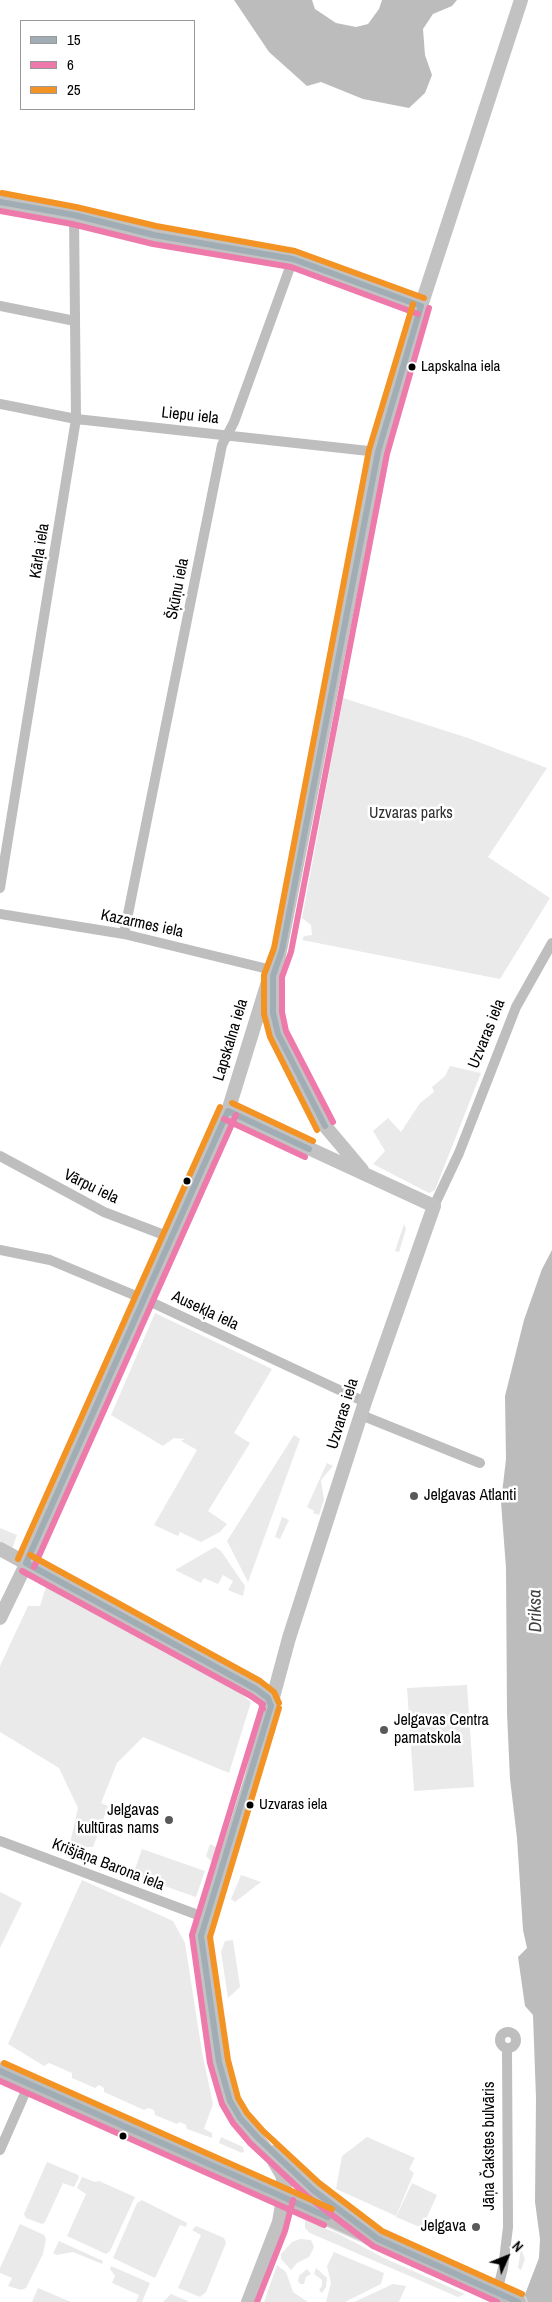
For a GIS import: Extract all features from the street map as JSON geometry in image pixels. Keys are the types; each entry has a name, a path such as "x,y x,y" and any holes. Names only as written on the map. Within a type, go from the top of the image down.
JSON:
{"main road":[{"name":"Lapskalna iela","path":"369,1177 325,1126 278,1034 273,1013 275,973 378,452 421,306 521,0"},
{"path":"0,202 74,215 154,235 293,258 421,306"},
{"name":"Lapskalna iela","path":"275,973 267,985 228,1111 434,1206"},
{"path":"0,1618 228,1111"},
{"path":"309,1149 322,1137 325,1126"},
{"name":"Uzvaras iela","path":"378,2240 313,2190 257,2137 240,2118 230,2102 219,2062 201,1936 245,1797 288,1638 363,1408 434,1206"},
{"path":"0,1549 256,1689 268,1698 271,1706"},
{"path":"0,2071 378,2240 495,2297 518,2302"},
{"name":"Uzvaras iela","path":"248,2302 277,2228 285,2187 282,2175 257,2137"}],"street":[{"name":"Kārļa iela","path":"0,888 76,419 74,215"},
{"name":"Šķūņu iela","path":"124,934 222,445 229,436 293,258"},
{"path":"0,306 75,321"},
{"name":"Liepu iela","path":"0,404 76,419 378,452"},
{"name":"Kazarmes iela","path":"0,914 124,934 275,973"},
{"name":"Uzvaras iela","path":"434,1206 458,1152 516,1007 552,944"},
{"name":"Vārpu iela","path":"0,1156 104,1212 172,1238"},
{"name":"Ausekļa iela","path":"0,1250 50,1260 144,1300 363,1408"},
{"path":"363,1408 480,1463"},
{"name":"Krišjāņa Barona iela","path":"0,1841 206,1918"},
{"name":"Jāņa Čakstes bulvāris","path":"495,2297 503,2268 508,2227 507,2048"},
{"path":"0,2150 29,2084"}],"green space":[{"name":"Uzvaras parks","path":"343,698 468,738 547,768 488,857 550,898 500,979 302,940 304,936 312,935 311,925 302,918"},
{"path":"450,1066 481,1073 435,1190 429,1193 373,1164 385,1151 373,1131 388,1118 401,1132 420,1103 434,1092 432,1087 445,1076"},
{"path":"404,1224 406,1229 399,1252 395,1251"},
{"path":"155,1313 272,1369 234,1433 250,1443 208,1511 227,1524 220,1532 201,1542 180,1532 178,1536 154,1525 197,1450 181,1441 185,1439 174,1438 163,1446 111,1415"},
{"path":"294,1435 300,1439 248,1582 227,1541"},
{"path":"327,1463 333,1466 321,1480 324,1500 319,1515 313,1513 314,1511 307,1507"},
{"path":"282,1517 289,1520 280,1539 275,1537"},
{"path":"0,1528 17,1535 12,1549 0,1543"},
{"path":"215,1547 221,1551 245,1586 243,1596 228,1590 233,1581 223,1575 218,1584 204,1578 201,1583 175,1570"},
{"path":"46,1587 240,1693 251,1702 229,1773 143,1737 117,1763 101,1803 108,1806 93,1847 69,1848 78,1808 59,1768 0,1732 0,1666 28,1606 40,1606"},
{"path":"467,1685 474,1787 414,1791 407,1688"},
{"path":"210,1844 218,1848 212,1862 206,1856"},
{"path":"142,1849 205,1871 196,1897 133,1875"},
{"path":"241,1875 261,1882 235,1902 231,1899"},
{"path":"82,1880 173,1921 185,1943 202,2052 213,2104 204,2129 212,2133 212,2138 187,2129 186,2125 180,2122 177,2124 155,2115 154,2110 148,2108 144,2110 104,2092 104,2088 99,2085 95,2088 72,2078 72,2073 49,2063 44,2066 8,2044"},
{"path":"0,1892 22,1903 0,1948"},
{"path":"233,1940 240,1987 228,1998 221,1952 225,1941"},
{"path":"221,2137 243,2147 244,2151 242,2153 219,2143"},
{"path":"367,2137 415,2158 409,2169 414,2173 396,2216 336,2189 342,2156"},
{"path":"47,2162 79,2177 74,2187 63,2183 45,2222 42,2224 26,2218 24,2214"},
{"path":"82,2177 95,2182 99,2181 135,2197 110,2251 106,2254 67,2236 86,2194 77,2188"},
{"path":"412,2183 437,2195 422,2228 396,2217"},
{"path":"142,2200 187,2223 186,2227 180,2225 155,2278 113,2258 137,2203"},
{"path":"305,2220 339,2234 384,2258 465,2294 458,2297 310,2233 305,2228"},
{"path":"20,2224 44,2235 46,2239 43,2254 26,2288 21,2290 8,2286 12,2278 0,2273 0,2268"},
{"path":"196,2226 224,2238 226,2243 206,2292 200,2297 178,2288 201,2235 192,2230"},
{"path":"300,2239 311,2240 314,2247 309,2257 297,2263 291,2270 281,2259 281,2254 292,2242"},
{"path":"59,2241 103,2261 102,2264 73,2252 57,2255 53,2253"},
{"path":"521,2249 525,2259 521,2270 518,2268"},
{"path":"334,2252 384,2273 381,2284 345,2302 326,2302 331,2283 327,2266"},
{"path":"277,2265 286,2272 293,2292 308,2302 264,2302"},
{"path":"111,2266 150,2283 142,2302 136,2302 139,2295 112,2283 115,2276 110,2269"},
{"path":"316,2268 327,2278 326,2287 322,2293 319,2290 322,2286 322,2280 314,2274"},
{"path":"307,2269 311,2274 306,2277 304,2284 300,2284 298,2281 299,2276"},
{"path":"393,2284 406,2286 399,2302 354,2302"},
{"path":"38,2288 71,2302 32,2302"},
{"path":"171,2294 188,2301 189,2302 163,2302"}],"water":[{"path":"234,0 312,0 315,9 336,23 356,27 368,24 379,9 382,0 457,0 452,6 433,14 423,29 425,55 432,75 425,93 409,108 363,99 321,82 307,86 269,52"},
{"name":"Driksa","path":"552,1250 552,2302 522,2302 539,2258 540,2239 535,2202 536,2098 533,2015 525,2006 518,1957 527,1948 523,1930 517,1838 510,1779 507,1713 506,1568 501,1502 506,1459 505,1396 524,1320 542,1269"}],"transit line":[{"name":"25","path":"2,193 76,207 156,226 295,251 424,298"},
{"name":"15","path":"0,202 74,215 154,235 293,259 421,306"},
{"name":"6","path":"0,211 72,224 153,244 291,267 418,314"},
{"name":"25","path":"317,1130 270,1037 264,1014 264,975 274,948 369,450 413,304"},
{"name":"15","path":"325,1126 278,1034 273,1013 273,976 282,950 378,452 421,306"},
{"name":"6","path":"333,1122 286,1031 282,1012 282,977 291,952 387,454 429,308"},
{"name":"25","path":"232,1103 313,1141"},
{"name":"25","path":"18,1559 220,1107"},
{"name":"15","path":"228,1111 309,1149"},
{"name":"15","path":"26,1563 228,1111"},
{"name":"6","path":"34,1567 236,1115"},
{"name":"6","path":"224,1119 305,1157"},
{"name":"25","path":"30,1555 260,1681 274,1692 279,1703"},
{"name":"15","path":"26,1563 256,1689 268,1698 271,1706"},
{"name":"6","path":"22,1571 251,1696 261,1703 263,1709"},
{"name":"6","path":"263,1704 192,1935 210,2063 222,2104 233,2123 250,2143 307,2196 373,2246 497,2302"},
{"name":"15","path":"271,1706 201,1936 219,2062 230,2101 240,2118 257,2137 313,2190 378,2239 518,2302"},
{"name":"25","path":"279,1708 210,1937 228,2060 238,2098 247,2113 263,2131 319,2183 382,2231 522,2294"},
{"name":"25","path":"4,2063 332,2209"},
{"name":"15","path":"0,2071 328,2217"},
{"name":"6","path":"0,2081 324,2225"},
{"name":"6","path":"257,2302 285,2231 293,2200"}],"place":[{"name":"Lapskalna iela","path":"412,367"},
{"name":"Jelgavas Atlanti","path":"414,1496"},
{"name":"Jelgavas Centra pamatskola","path":"384,1730"},
{"name":"Uzvaras iela","path":"250,1805"},
{"name":"Jelgavas kultūras nams","path":"169,1820"},
{"name":"Jelgava","path":"476,2227"}]}
